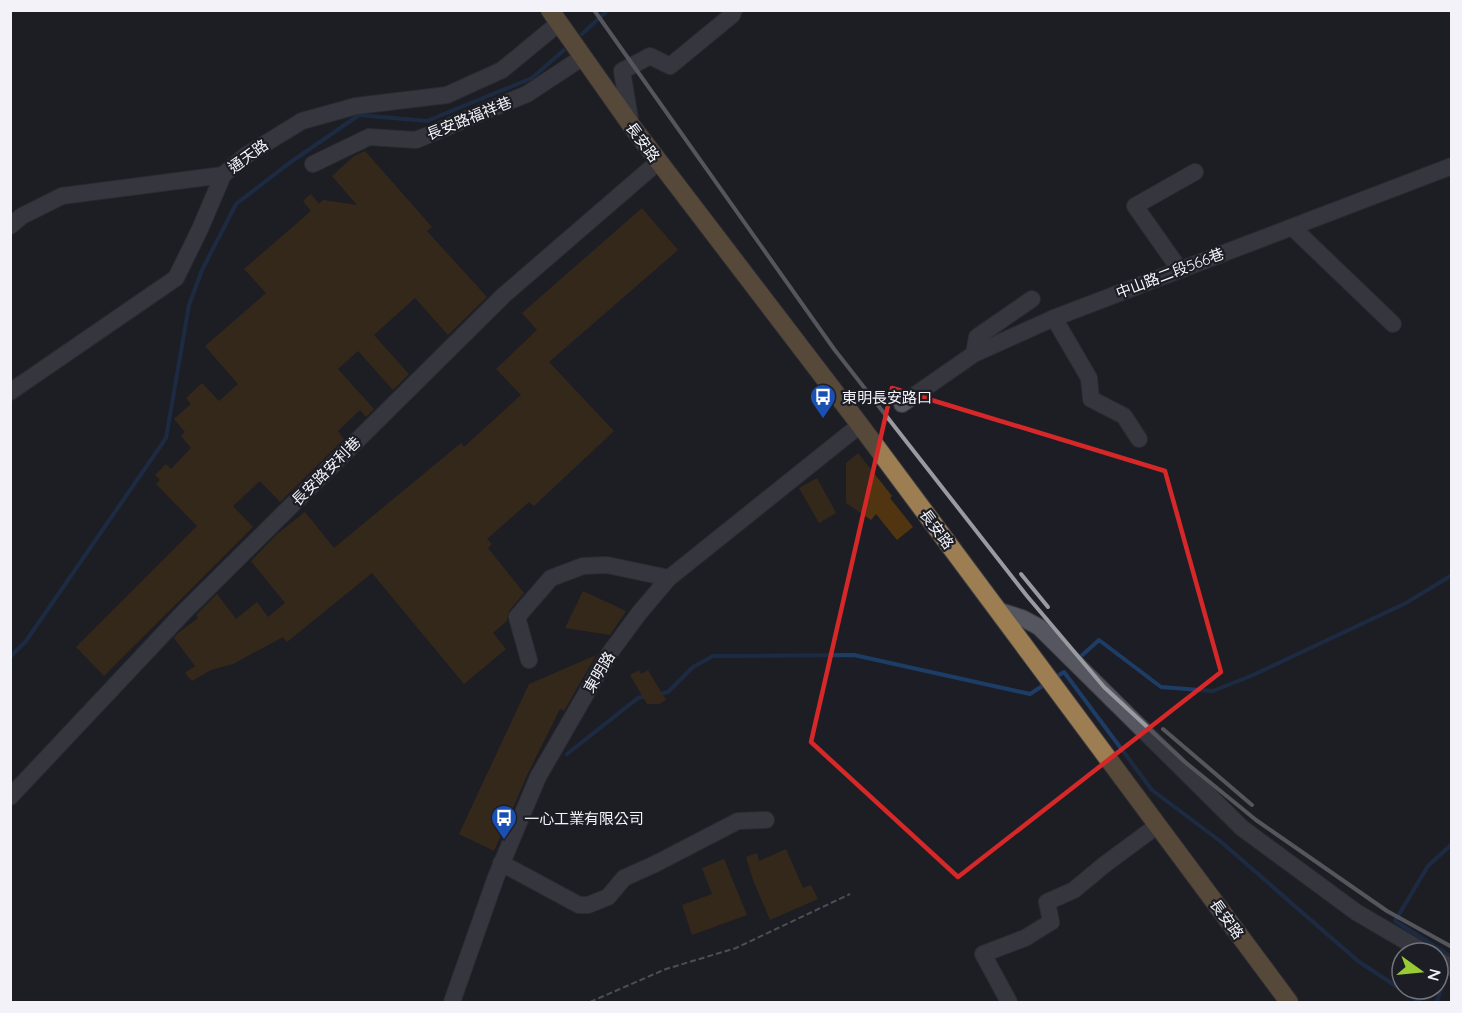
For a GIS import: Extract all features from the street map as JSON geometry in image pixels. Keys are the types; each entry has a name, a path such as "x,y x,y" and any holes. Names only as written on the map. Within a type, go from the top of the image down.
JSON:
{"main road":[{"name":"通天路","path":"554,17 583,57"},
{"name":"長安路","path":"583,57 658,162 860,425 1289,1002"}],"street":[{"path":"631,125 622,71 650,56 670,66 732,15 734,10"},
{"name":"通天路","path":"10,392 177,278 223,175 245,156 302,121 356,106 447,95 502,70 554,17"},
{"name":"長安路福祥巷","path":"313,164 369,137 416,140 527,94 583,57"},
{"name":"長安路安利巷","path":"10,797 185,611 504,295 658,162"},
{"name":"中山路二段566巷","path":"902,404 974,354 1054,318 1452,166"},
{"path":"1180,270 1136,206 1195,172"},
{"path":"10,226 22,216 63,196 223,175"},
{"path":"1292,227 1393,324"},
{"path":"974,354 977,337 1032,299"},
{"path":"1054,318 1089,378 1091,399 1124,416 1139,439"},
{"name":"東明路","path":"452,1002 501,863 538,777 609,654 669,578 860,425"},
{"path":"529,660 517,617 551,578 583,566 608,565 669,578"},
{"path":"997,610 1022,618 1039,627 1242,828 1356,912 1406,941"},
{"path":"501,863 579,905 588,905 608,897 624,878 738,821 766,820"},
{"path":"1009,1002 983,954 1025,938 1051,922 1047,902 1074,890 1158,825"}],"path":[{"path":"590,1002 666,969 736,948 850,894"}],"highlighted area":[{"path":"892,388 1165,471 1221,672 958,877 811,742"}],"building":[{"path":"365,151 432,227 427,231 487,297 448,335 415,298 374,335 409,374 393,390 358,351 338,369 374,409 366,417 360,410 338,431 344,439 280,502 260,481 233,506 253,527 104,676 76,647 197,526 156,484 160,480 155,475 166,464 171,469 191,448 181,436 185,432 174,419 191,404 186,398 202,383 219,401 238,384 205,346 266,293 244,269 311,211 303,201 311,194 319,204 323,200 357,205 332,176 354,156"},
{"path":"642,208 678,250 549,362 614,431 534,506 529,502 487,539 492,544 488,548 524,593 509,611 507,621 493,633 506,649 464,684 372,573 287,642 283,637 233,664 211,670 192,681 185,673 195,666 174,638 178,633 198,618 196,615 217,594 236,619 257,602 268,617 285,603 251,561 277,534 305,512 334,548 461,443 464,447 521,395 496,369 537,330 522,313"},
{"path":"858,453 913,527 897,540 876,514 871,520 846,503 846,463"},
{"path":"817,478 836,513 819,523 799,488"},
{"path":"583,591 626,611 610,635 565,628"},
{"path":"596,655 564,711 560,709 528,773 494,851 459,834 529,684"},
{"path":"639,670 641,674 648,670 666,700 659,704 647,704 630,675"},
{"path":"786,849 803,888 811,885 818,899 770,920 746,857 757,853 759,861"},
{"path":"724,859 747,915 692,935 682,905 712,894 702,868"}],"waterway":[{"path":"582,34 608,10"},
{"path":"10,657 26,641 166,438 189,305 202,270 236,204 288,164 359,115 427,121 532,78 564,50"},
{"path":"1078,659 1099,640 1161,687 1213,691 1253,675 1406,603 1452,575"},
{"path":"659,694 668,692 693,667 713,656 854,655 1030,694 1047,683"},
{"path":"1056,677 1064,672 1152,790 1220,841 1358,961 1420,1002"},
{"path":"567,754 638,698 646,696"},
{"path":"1426,941 1395,921 1428,866 1452,844"}],"railway":[{"path":"594,10 834,349 1027,596 1104,687 1185,762 1256,820 1387,911 1452,947"},
{"path":"1021,574 1048,607"},
{"path":"1163,729 1252,805"}],"place":[{"name":"東明長安路口","path":"823,420"},
{"name":"一心工業有限公司","path":"504,841"}]}
